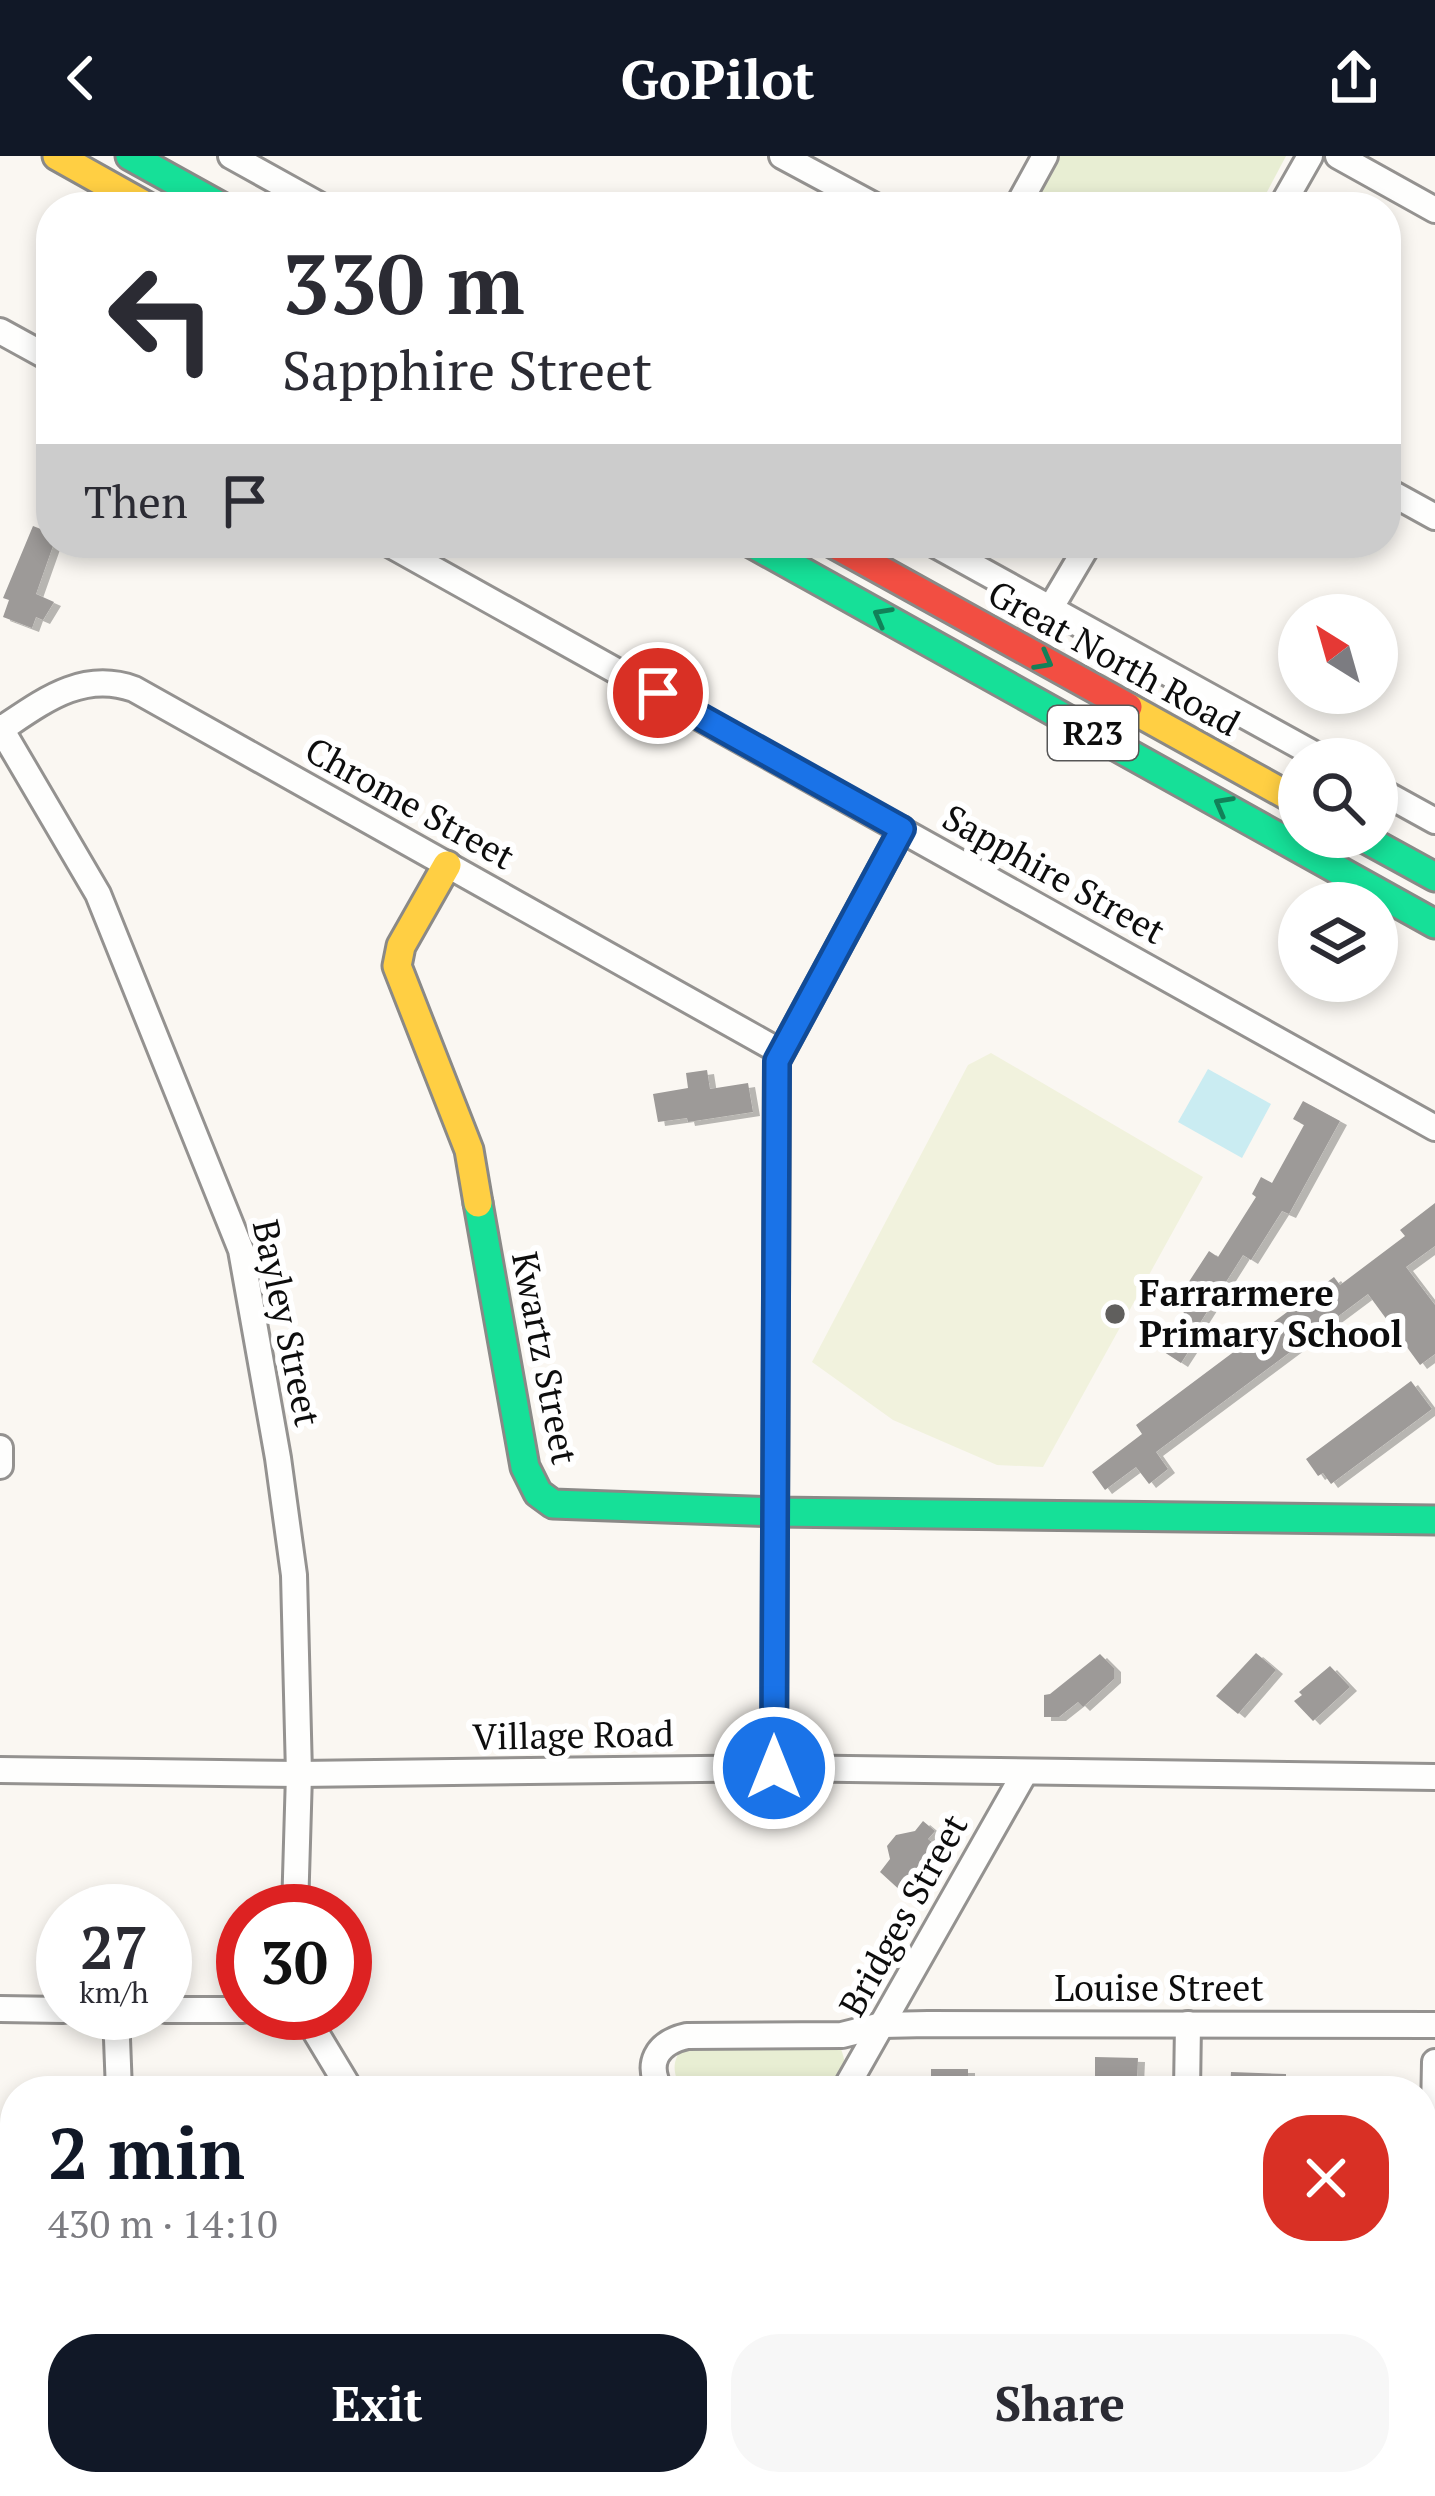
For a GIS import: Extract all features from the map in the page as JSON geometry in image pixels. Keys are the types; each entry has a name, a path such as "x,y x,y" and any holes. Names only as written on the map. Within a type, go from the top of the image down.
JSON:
{"main road":[{"path":"57,156 121,192"},
{"path":"130,156 195,192"},
{"name":"Great North Road","path":"778,558 1435,924"},
{"name":"Great North Road","path":"859,558 1278,790"},
{"path":"1398,856 1435,877"},
{"name":"Kwartz Street","path":"447,866 401,946 397,966 470,1150 528,1477 538,1493 564,1507 1435,1520"}],"street":[{"path":"231,156 296,192"},
{"path":"782,156 849,192"},
{"path":"1025,192 1045,156"},
{"path":"1290,192 1310,156"},
{"path":"1338,156 1435,210"},
{"path":"0,331 36,351"},
{"path":"1401,498 1435,517"},
{"name":"Sapphire Street","path":"414,558 1435,1128"},
{"path":"959,558 1285,738"},
{"path":"1051,608 1080,558"},
{"name":"Chrome Street","path":"0,729 77,685 117,683 779,1051"},
{"name":"Bayley Street","path":"0,729 107,914 241,1250 294,1575 299,1774 296,1884"},
{"path":"1398,801 1435,821"},
{"path":"774,1768 779,1051 902,829"},
{"path":"0,1448 0,1466"},
{"name":"Village Road","path":"0,1770 299,1774 774,1768 1435,1777"},
{"name":"Bridges Street","path":"853,2076 1024,1774"},
{"path":"0,2009 36,2010"},
{"path":"1187,2076 1188,2024"},
{"name":"Louise Street","path":"656,2076 652,2065 658,2051 671,2040 687,2036 842,2035 882,2025 1435,2025"},
{"path":"117,2040 118,2076"},
{"path":"320,2040 342,2076"}],"green space":[{"path":"1050,156 1286,156 1267,192 1029,192"},
{"path":"991,1053 1203,1177 1043,1467 997,1465 893,1420 812,1362 968,1065"},
{"path":"686,2043 840,2047 843,2074 676,2076 678,2055"}],"water":[{"path":"1208,1069 1271,1104 1242,1158 1178,1122"}],"building":[{"path":"36,527 36,558 49,558 36,594 54,602 43,620 36,617 32,628 3,617 9,600 3,598"},
{"path":"707,1070 710,1089 748,1083 753,1112 658,1122 653,1094 688,1088 686,1073"},
{"path":"1303,1101 1340,1121 1289,1214 1282,1211 1251,1260 1243,1255 1198,1326 1203,1329 1181,1363 1161,1350 1187,1307 1177,1300 1209,1251 1218,1257 1256,1197 1252,1194 1261,1177 1272,1183 1304,1125 1293,1119"},
{"path":"1435,1203 1435,1246 1406,1267 1435,1305 1435,1354 1420,1365 1368,1294 1156,1452 1168,1469 1149,1484 1136,1467 1105,1490 1092,1472 1142,1434 1136,1425 1334,1277 1340,1285 1405,1236 1400,1230"},
{"path":"1411,1381 1432,1409 1331,1484 1323,1473 1318,1476 1306,1459"},
{"path":"1256,1653 1276,1670 1238,1714 1216,1696"},
{"path":"1100,1654 1114,1668 1114,1679 1083,1707 1078,1702 1059,1717 1044,1717 1044,1695"},
{"path":"1330,1666 1350,1687 1313,1721 1294,1701"},
{"path":"923,1821 935,1831 928,1839 940,1849 903,1893 880,1872 890,1859 887,1846 896,1835 915,1831"},
{"path":"1095,2057 1138,2058 1137,2076 1095,2076"},
{"path":"931,2069 968,2069 968,2076 931,2076"},
{"path":"1231,2072 1286,2074 1286,2076 1231,2076"}],"traffic: fast":[{"path":"130,156 195,192"},
{"path":"778,558 1435,924"},
{"path":"1398,857 1435,877"},
{"path":"478,1203 525,1467 538,1493 553,1504 775,1512 1435,1520"}],"traffic: slow":[{"path":"57,156 121,192"},
{"path":"1128,707 1278,790"},
{"path":"447,865 401,946 397,966 469,1150 478,1203"}],"traffic: jam":[{"path":"859,558 1128,707"}],"place":[{"name":"Farrarmere Primary School","path":"1115,1314"}],"route":[{"path":"658,693 902,829 777,1061 774,1768"}]}
